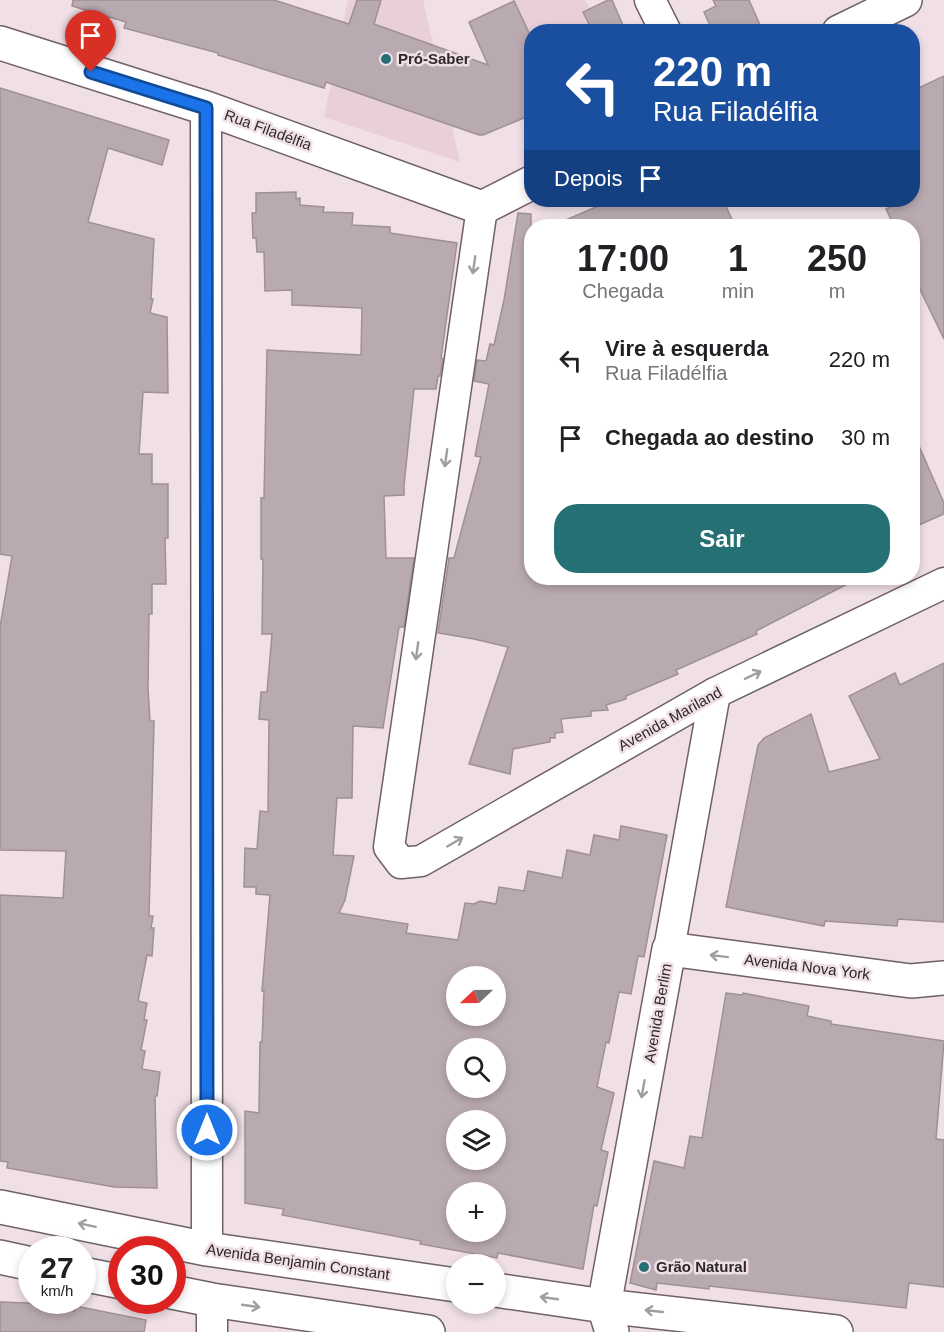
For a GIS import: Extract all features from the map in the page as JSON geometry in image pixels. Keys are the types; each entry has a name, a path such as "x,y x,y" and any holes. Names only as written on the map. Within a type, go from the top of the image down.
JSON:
{"street":[{"path":"651,0 662,24"},
{"path":"855,24 904,0"},
{"name":"Rua Filadélfia","path":"0,43 206,108 482,208"},
{"path":"206,108 207,1249"},
{"path":"482,208 524,187"},
{"name":"Avenida Mariland","path":"482,208 389,847 401,863 421,861 715,693 944,583"},
{"name":"Avenida Berlim","path":"608,1319 669,949 715,693"},
{"name":"Avenida Nova York","path":"669,949 910,981 944,978"},
{"name":"Avenida Benjamin Constant","path":"0,1207 207,1249 446,1284"},
{"path":"0,1257 18,1261"},
{"path":"506,1293 608,1319 836,1332"},
{"path":"186,1295 428,1332"},
{"path":"212,1300 212,1332"}],"shaded area":[{"name":"Pró-Saber","path":"348,0 423,0 460,162 324,117"},
{"path":"511,0 585,0 598,24 524,24"}],"building":[{"path":"73,0 274,0 349,24 357,0 381,0 374,24 488,65 469,22 514,1 525,24 524,118 479,135 326,82 324,88 218,55 218,53 124,28 126,22 72,6"},
{"path":"612,0 622,24 589,24 583,12"},
{"path":"713,0 749,0 760,24 709,24 704,12 716,6"},
{"path":"944,76 944,339 920,290 920,219 891,219 886,209 920,207 920,87"},
{"path":"0,88 169,140 162,165 108,148 88,222 154,239 151,299 153,299 150,313 167,317 168,393 143,392 139,454 152,454 152,484 168,484 168,538 165,538 166,584 152,584 152,614 149,614 148,688 150,721 154,721 149,916 153,916 151,928 154,928 152,956 147,955 138,1001 147,1003 144,1020 147,1020 141,1050 145,1051 142,1069 160,1072 157,1096 155,1096 157,1188 114,1187 7,1168 8,1162 0,1161 0,895 63,898 66,851 0,850 0,627 12,556 0,554"},
{"path":"296,192 296,199 300,198 300,205 324,207 323,212 353,213 352,225 390,227 390,233 457,243 440,376 438,376 436,389 414,389 404,495 384,496 386,558 414,558 404,627 399,627 383,728 353,726 352,798 337,798 333,855 354,856 345,900 339,913 408,924 406,933 458,940 465,903 474,904 480,901 496,904 499,887 524,891 528,871 562,878 567,850 590,855 594,835 619,840 621,826 667,835 644,957 638,956 631,994 619,992 597,1087 614,1093 601,1150 608,1152 597,1206 594,1205 583,1269 506,1254 475,1254 420,1244 421,1241 282,1215 284,1209 245,1203 245,1111 259,1113 260,1042 262,1042 264,991 262,991 270,895 256,894 256,887 244,887 245,848 257,849 260,811 268,812 269,720 259,719 261,692 267,692 272,634 262,634 261,498 264,498 267,350 361,355 362,308 292,305 292,290 265,291 264,252 257,252 256,238 253,238 252,213 256,213 256,193"},
{"path":"596,207 726,207 732,219 568,219"},
{"path":"518,213 531,214 531,219 524,219 524,585 845,585 756,631 757,634 676,670 678,674 626,696 626,699 606,705 608,710 591,711 591,716 561,719 563,732 555,733 555,738 550,738 550,742 513,749 510,774 469,764 508,647 438,633 449,558 454,558 481,457 475,456 489,384 474,381 477,360 486,361 490,344 494,345"},
{"path":"920,448 944,503 944,514 920,524"},
{"path":"944,663 944,922 898,919 897,926 825,921 824,926 726,907 758,745 764,738 811,714 829,772 880,759 849,696 895,673 900,685"},
{"path":"726,993 742,995 743,993 809,1006 807,1016 831,1021 831,1024 944,1041 936,1139 944,1140 944,1287 909,1283 906,1308 709,1286 709,1289 657,1283 656,1290 630,1283 654,1161 684,1168 690,1136 702,1138"},
{"path":"0,1302 18,1303 18,1314 96,1314 96,1310 146,1320 144,1332 0,1332"}],"place":[{"name":"Pró-Saber","path":"386,59"},
{"name":"Grão Natural","path":"644,1267"}],"route":[{"path":"91,72 206,108 207,1130"}]}
